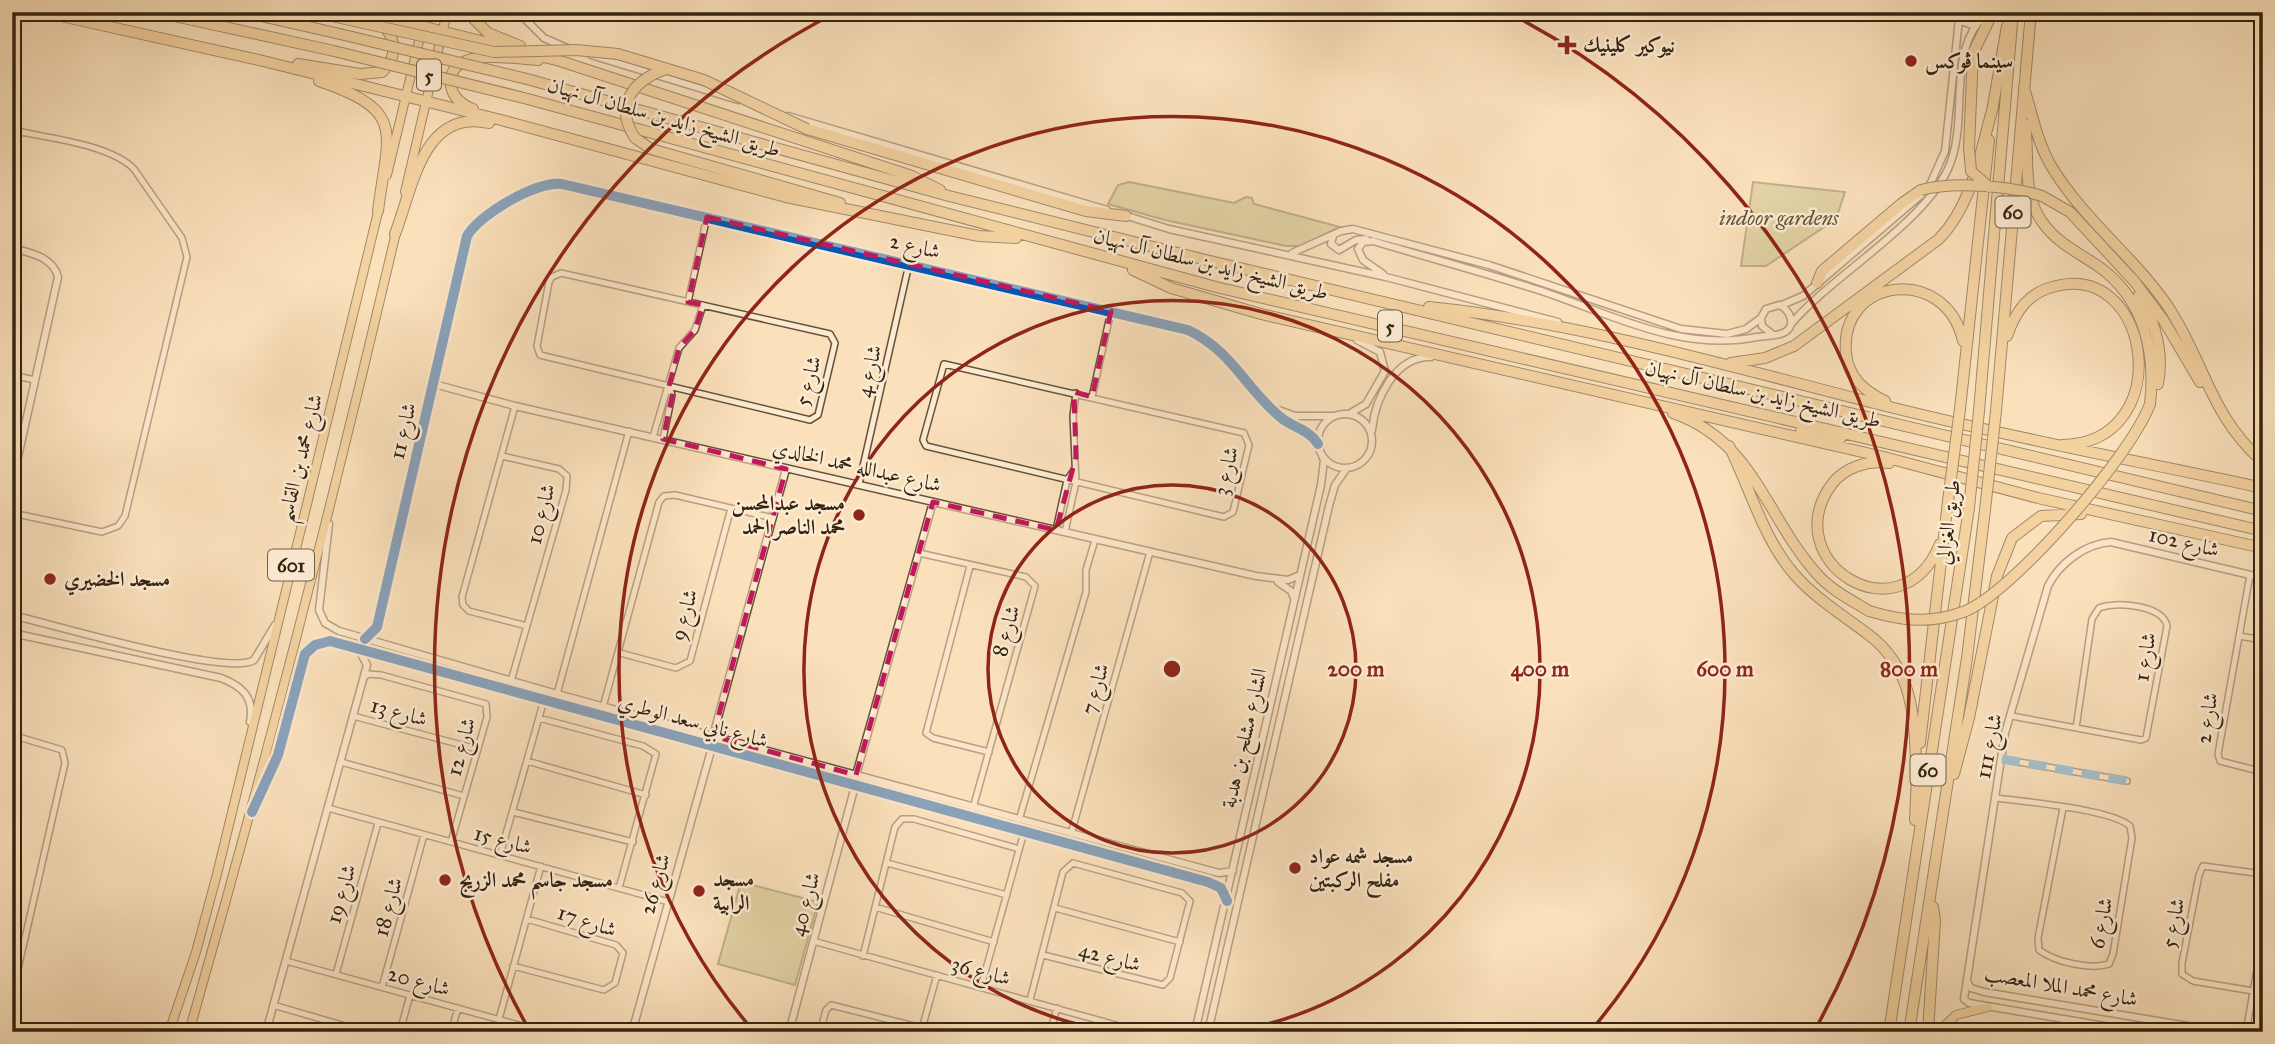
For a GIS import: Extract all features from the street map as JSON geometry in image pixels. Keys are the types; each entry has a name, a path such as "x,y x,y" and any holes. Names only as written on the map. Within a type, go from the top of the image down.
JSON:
{"highway":[{"path":"43,12 259,60 501,120 786,197 979,236 1027,238"},
{"name":"طريق الشيخ زايد بن سلطان آل نهيان","path":"156,12 524,97 1120,262 2263,531"},
{"name":"طريق الشيخ زايد بن سلطان آل نهيان","path":"243,12 527,79 949,196 2263,511"},
{"path":"314,12 482,50 518,53 600,51 714,84 807,129 1086,211 1126,216"},
{"path":"259,60 360,74 382,72 394,53 391,34 364,12"},
{"path":"364,12 559,61 695,103 912,176 949,196"},
{"path":"467,12 488,33 559,61"},
{"path":"1990,188 1980,183 1971,171 1969,146 1972,59 1977,42 1993,12"},
{"path":"1912,869 1917,780 1993,107 2012,12"},
{"name":"طريق الغزالي","path":"1889,1032 1912,869 1957,604 1969,508 2012,12"},
{"name":"طريق الغزالي","path":"1909,1032 1969,646 1996,411 2031,12"},
{"path":"501,120 457,99 450,83 459,64 478,57 559,61"},
{"path":"259,60 358,95 381,115 387,139 378,211"},
{"path":"667,69 644,78 630,92 625,111 635,138 651,149 917,222"},
{"path":"2024,88 2043,148 2054,170 2099,228 2167,306 2228,424 2263,463"},
{"path":"1681,355 1748,363 1780,353 1929,248 1949,228 1964,205 1993,107"},
{"path":"2021,113 2026,131 2028,182 2036,211 2055,236 2101,268 2120,286 2140,316 2152,355 2150,404"},
{"path":"395,234 430,143 447,127 463,122 483,122 597,146"},
{"path":"1817,283 1822,271 1921,190 1941,187 1990,188 2017,190 2042,196 2070,212 2144,293 2194,373 2210,393"},
{"path":"1619,395 1683,417 1712,432 1729,446 1740,457 1800,553 1818,575 1869,611 1913,621 1939,620 1987,602 2027,564 2125,452 2150,404 2160,370 2155,330 2139,296 2094,238"},
{"path":"1120,262 1146,277 1194,296 1329,330 1619,395 1927,468 2038,498 2263,548"},
{"path":"2001,352 2020,307 2034,294 2063,284 2090,287 2104,294 2123,312 2134,332 2140,374 2134,399 2123,416 2110,429 2091,440 2067,445 2042,444"},
{"path":"1924,416 1870,394 1859,384 1846,357 1848,325 1857,311 1884,292 1915,289 1931,295 1947,306 1957,321 1965,352"},
{"path":"1392,303 1489,314 1614,339 2042,444 2263,488"},
{"path":"1697,414 1937,454"},
{"path":"1729,446 1766,529 1794,574 1823,601 1872,637 1902,674 1912,706 1917,780"},
{"path":"1927,468 1881,462 1854,467 1839,475 1824,498 1818,514 1821,547 1841,576 1878,590 1891,589 1909,583 1926,570 1945,534"},
{"path":"1941,818 1969,718 1997,576 2012,538 2031,521 2054,513 2124,517"},
{"path":"1928,1032 1935,921 1931,894"}],"main road":[{"name":"شارع محمد بن القاسم","path":"169,1032 196,952 217,874 426,12"},
{"name":"شارع محمد بن القاسم","path":"187,1032 252,812 330,504 447,12"},
{"path":"187,1032 208,954 204,949 196,952"},
{"path":"1938,1032 1956,1015 1988,1007"}],"street":[{"path":"518,12 540,35 554,44 1169,229 1288,254 1496,304 1614,339"},
{"path":"1334,235 1331,244 1339,250 1360,239 1373,241 1530,287 1675,337 1718,342 1781,334 1820,293 1924,203 1937,187 1955,150 1965,44 1986,12"},
{"path":"1288,254 1356,229 1489,265 1681,330 1727,334 1746,329 1761,318 1770,306 1794,301 1928,188 1945,151 1956,14"},
{"path":"1956,14 1969,25 1978,23"},
{"path":"12,130 107,152 124,160 153,196 182,238 187,250 125,516 118,526 102,532 12,513"},
{"name":"شارع 2","path":"472,228 530,189 552,183 1188,330 1209,341 1228,356 1284,420 1308,431 1318,444"},
{"path":"688,302 707,217"},
{"name":"شارع 11","path":"377,627 464,246 472,228"},
{"path":"1373,241 1361,243 1358,253 1386,277"},
{"path":"12,248 48,260 55,267 58,277 12,484"},
{"name":"شارع 4","path":"859,484 909,264"},
{"name":"شارع 5","path":"564,273 703,305 832,336 835,343 818,415 810,420 540,355 537,346 549,282 555,274 564,273"},
{"path":"653,437 679,348 697,327 703,305"},
{"path":"1779,305 1791,315 1790,325"},
{"path":"1092,397 1111,311"},
{"path":"1761,318 1762,326 1772,334"},
{"path":"1271,407 1295,416 1335,416 1348,414 1369,400 1383,377 1385,364 1375,347 1329,330"},
{"path":"1335,416 1324,424 1318,444 1321,453 1332,464 1347,468 1368,457 1377,404 1403,363 1419,357 1461,359"},
{"name":"شارع 3","path":"944,364 1076,393 1241,432 1247,436 1249,445 1233,512 1227,517 1067,480 928,447 923,440 944,364"},
{"path":"12,375 35,380"},
{"name":"شارع عبدالله محمد الخالدي","path":"434,384 515,406 1273,580 1288,580 1300,575"},
{"path":"663,439 672,395 669,386"},
{"path":"1065,532 1076,482 1074,470 1077,447 1073,416 1076,393"},
{"path":"515,406 462,597 463,605 470,611 527,626"},
{"path":"1348,414 1360,419 1372,434"},
{"path":"557,694 629,431"},
{"name":"الشارع مشلح بن هدبة","path":"1195,1032 1321,485 1324,460 1321,453"},
{"name":"شارع 10","path":"502,456 559,469 567,476 511,681"},
{"path":"713,736 786,468"},
{"name":"الشارع مشلح بن هدبة","path":"1208,1032 1329,506 1335,485 1347,468"},
{"path":"1056,530 1067,480 1074,470"},
{"path":"603,707 620,653 659,502 664,496 674,495 773,518"},
{"path":"856,775 933,502"},
{"name":"شارع نابي سعد الوطري","path":"330,504 319,600 320,616 332,628 603,707 973,808 1219,873 1233,871"},
{"name":"شارع 9","path":"620,653 676,668 690,661 732,508"},
{"path":"1019,820 1086,592 1086,570 1095,540"},
{"name":"شارع 102","path":"2098,543 2111,542 2263,578"},
{"name":"شارع 111","path":"1966,982 2002,759 2011,716 2048,586 2062,566 2098,543"},
{"name":"شارع 7","path":"1071,834 1150,552"},
{"name":"شارع 8","path":"919,553 1026,577 1035,586 973,808"},
{"path":"970,566 926,733 933,738 989,752"},
{"name":"شارع 2","path":"2250,575 2218,754 2220,761 2226,764 2263,772"},
{"name":"شارع عبدالله محمد الخالدي","path":"1273,580 1287,587 1294,598"},
{"name":"شارع 1","path":"2011,716 2076,728 2141,740 2149,735 2167,626 2162,615 2154,611 2113,605 2099,608 2092,619 2076,728"},
{"path":"12,615 222,664 243,666 254,660 278,620"},
{"path":"365,639 377,627 384,644"},
{"path":"12,633 221,678 245,692 251,716 217,874"},
{"path":"355,636 350,640 367,665"},
{"path":"2239,636 2263,640"},
{"name":"شارع نابي سعد الوطري","path":"252,812 278,755 305,653 321,642 330,641 1208,882 1221,888 1227,901"},
{"path":"367,665 395,653 393,647"},
{"path":"221,678 228,673 222,664"},
{"path":"266,1032 367,665"},
{"name":"شارع 12","path":"363,680 369,674 381,675 486,704 487,717 451,842"},
{"path":"500,855 544,700"},
{"name":"شارع 13","path":"353,716 477,749"},
{"path":"539,718 653,749 656,759 619,888"},
{"path":"12,735 56,746 62,750 65,763 12,995"},
{"name":"شارع 26","path":"632,1032 712,747"},
{"path":"771,762 777,757 772,752"},
{"path":"792,768 791,761 796,758"},
{"path":"2002,759 2127,781"},
{"path":"527,761 646,795"},
{"path":"341,762 464,796"},
{"name":"شارع 40","path":"789,1032 855,786"},
{"name":"شارع 6","path":"1997,798 2063,808 2124,820 2132,832 2113,954 2109,964 2099,967 2049,957 2039,950 2038,937 2063,808"},
{"path":"1247,805 1253,813 1260,810"},
{"name":"شارع 15","path":"328,808 669,902"},
{"path":"513,811 632,842"},
{"path":"863,956 897,824 909,818 1019,849"},
{"name":"شارع 19","path":"335,974 378,823"},
{"path":"1242,827 1250,825 1255,830"},
{"path":"981,987 1024,832"},
{"name":"شارع 18","path":"382,987 424,835"},
{"path":"1119,858 1125,854 1122,847"},
{"path":"887,863 1007,895"},
{"name":"شارع 42","path":"1030,1000 1063,872 1073,863 1188,897 1190,905 1168,982 1157,986 1043,955"},
{"name":"شارع 5","path":"2253,991 2193,981 2182,974 2182,963 2199,874 2203,866 2210,864 2263,874"},
{"name":"شارع 17","path":"499,1019 541,866"},
{"path":"875,907 994,942"},
{"name":"شارع 42","path":"1055,908 1180,942"},
{"name":"شارع 17","path":"513,966 604,990 615,983 623,953 616,945 527,919"},
{"path":"2246,1032 2263,936"},
{"name":"شارع 36","path":"813,942 1141,1032"},
{"name":"شارع 20","path":"286,961 544,1032"},
{"path":"820,1032 826,1010 831,1005 921,1030 937,975"},
{"name":"شارع محمد الملا المعصب","path":"1966,982 1975,990 2224,1032"},
{"name":"شارع محمد الملا المعصب","path":"1966,982 1965,1001 2140,1032"},
{"path":"400,1032 410,995"},
{"path":"2016,1012 2019,998"},
{"path":"273,1005 366,1032"},
{"path":"451,1032 458,1008"},
{"path":"1050,1032 1057,1008"},
{"path":"1100,1032 1103,1021"}],"highlighted area":[{"path":"707,217 1111,311 1092,397 1074,392 1076,457 1056,530 933,502 856,775 713,736 786,469 663,439 673,392 669,386 679,348 695,330 703,305 688,302"}],"green space":[{"path":"1129,182 1234,203 1246,197 1252,198 1254,204 1340,227 1301,246 1286,246 1165,220 1108,204 1118,185"},
{"name":"indoor gardens","path":"1753,182 1845,192 1836,219 1766,266 1741,266"},
{"path":"741,882 818,902 795,985 718,964"}],"marked path":[{"path":"2002,759 2127,781"}],"cycle path":[{"path":"365,639 377,627 467,236 496,209 524,193 551,184 562,184 1188,330 1216,348 1267,405 1289,423 1310,435 1318,444"},
{"path":"252,812 278,755 305,654 315,645 330,641 1208,882 1221,888 1227,901"}],"place":[{"name":"نيوكير كلينيك","path":"1567,45"},
{"name":"سينما ڤوكس","path":"1911,61"},
{"name":"مسجد عبدالمحسن محمد الناصر الحمد","path":"859,515"},
{"name":"مسجد الخضيري","path":"50,579"},
{"name":"مسجد شمه عواد مفلح الركبتين","path":"1295,868"},
{"name":"مسجد جاسم محمد الزريج","path":"445,880"},
{"name":"مسجد الرابية","path":"699,891"}]}
